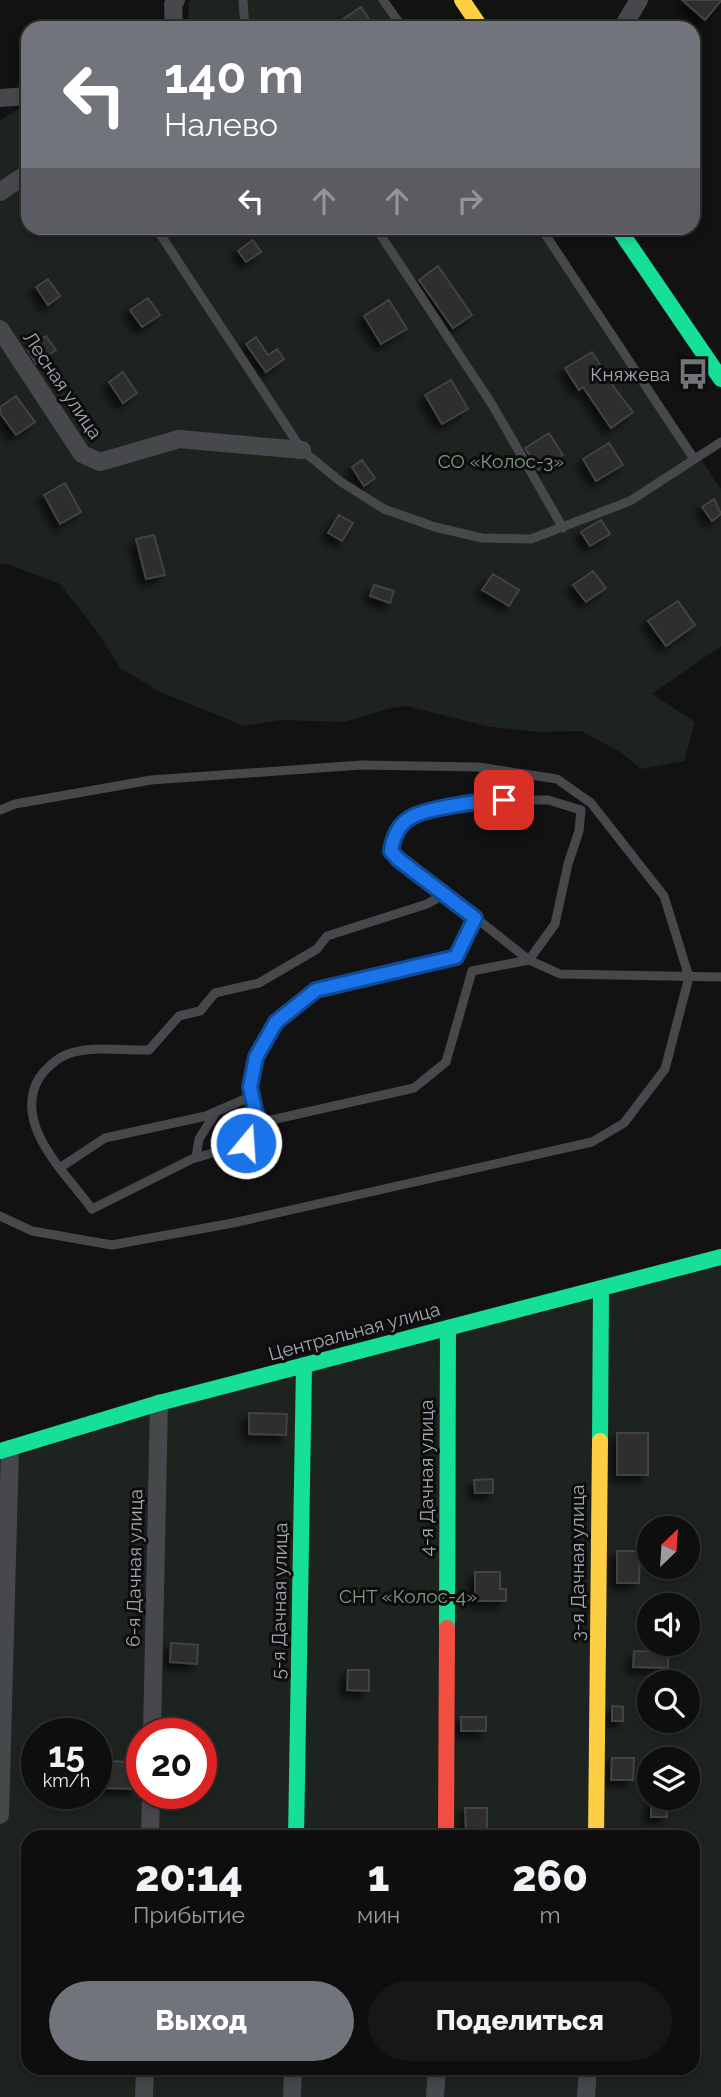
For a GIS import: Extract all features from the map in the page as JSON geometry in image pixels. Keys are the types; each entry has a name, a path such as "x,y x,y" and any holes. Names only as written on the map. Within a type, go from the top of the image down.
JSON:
{"street":[{"path":"174,21 173,5 176,0"},
{"path":"462,0 476,21"},
{"path":"626,21 639,0"},
{"path":"0,98 21,96"},
{"path":"0,192 21,178"},
{"path":"623,235 721,379"},
{"name":"Лесная улица","path":"0,329 82,454 100,462 179,439 302,450"},
{"name":"Центральная улица","path":"5,1450 159,1403 721,1257"},
{"name":"3-я Дачная улица","path":"596,1830 601,1288"},
{"name":"4-я Дачная улица","path":"446,1830 448,1328"},
{"name":"5-я Дачная улица","path":"296,1830 304,1365"},
{"name":"6-я Дачная улица","path":"152,1718 159,1403"},
{"path":"0,1815 5,1450"},
{"path":"150,1830 151,1809"},
{"path":"144,2097 145,2075"},
{"path":"292,2097 293,2075"},
{"path":"435,2097 437,2075"},
{"path":"586,2097 588,2075"}],"lane":[{"path":"243,0 244,21"},
{"path":"383,0 398,21"},
{"path":"161,235 302,450 341,482 384,509 435,527 482,538 531,539 630,501 721,442"},
{"path":"381,235 493,406 563,528"},
{"path":"546,235 694,459"},
{"path":"0,810 15,804 151,780 361,765 478,767 557,779 591,803 664,896 689,976 665,1069 624,1123 592,1142 246,1220 112,1245 32,1231 0,1216"},
{"path":"581,810 548,800 482,800 410,817 393,836 391,851 529,960 560,974 721,976"},
{"path":"258,1123 414,1088 446,1062 472,971 529,960 555,924 568,864 579,831 581,810 591,803"},
{"path":"445,894 427,904 327,936 317,949 259,983 215,993 200,1011 179,1016 149,1050 67,1054 44,1071 32,1091 32,1119 40,1139 92,1209 196,1157 246,1143 258,1123 250,1087 256,1057 276,1022 316,990 456,957 475,918"},
{"path":"61,1167 105,1138 217,1111 252,1096"},
{"path":"196,1157 199,1139 217,1111"}],"green space":[{"path":"189,0 387,0 401,21 188,21"},
{"name":"СО «Колос-3»","path":"21,109 21,235 547,235 721,489 721,646 652,694 695,722 684,761 641,769 620,752 581,731 539,732 491,727 407,706 344,722 282,720 244,726 162,693 120,668 99,634 60,584 7,564 0,565 0,121"},
{"name":"СНТ «Колос-4»","path":"721,1266 721,2097 0,2097 0,1461 168,1409"}],"building":[{"path":"682,0 721,0 721,1 705,20"},
{"path":"361,7 370,21 340,21"},
{"path":"253,240 261,252 246,262 238,251"},
{"path":"438,266 472,315 453,328 419,280"},
{"path":"48,279 60,296 48,305 36,287"},
{"path":"148,298 160,315 142,327 130,310"},
{"path":"389,300 407,329 381,344 364,316"},
{"path":"46,336 56,350 36,364 27,349"},
{"path":"256,337 268,355 277,349 284,359 266,372 246,344"},
{"path":"592,352 633,412 611,428 583,387 579,390 565,368"},
{"path":"123,372 137,393 123,403 109,382"},
{"path":"451,380 468,409 442,424 425,395"},
{"path":"16,396 35,422 16,435 0,413 0,407"},
{"path":"549,433 563,455 538,470 525,448"},
{"path":"609,443 623,465 596,481 583,459"},
{"path":"362,460 375,478 364,486 352,467"},
{"path":"65,483 81,512 60,524 44,495"},
{"path":"714,499 721,514 712,521 702,507"},
{"path":"339,515 353,523 342,541 328,533"},
{"path":"601,520 610,534 590,546 581,532"},
{"path":"154,535 165,575 146,579 136,539"},
{"path":"593,571 606,588 586,602 573,585"},
{"path":"493,574 519,590 509,606 482,590"},
{"path":"374,585 394,591 390,603 370,596"},
{"path":"678,601 695,625 666,646 648,621"},
{"path":"249,1413 287,1414 286,1435 249,1434"},
{"path":"617,1433 648,1433 648,1475 617,1475"},
{"path":"493,1479 493,1493 475,1493 474,1480"},
{"path":"617,1551 637,1551 639,1583 617,1583"},
{"path":"475,1572 500,1572 500,1589 506,1589 506,1601 475,1601"},
{"path":"171,1643 198,1645 197,1664 170,1662"},
{"path":"634,1651 637,1651 637,1656 668,1656 668,1668 633,1667"},
{"path":"348,1670 369,1670 369,1691 347,1690"},
{"path":"612,1706 623,1707 623,1721 612,1721"},
{"path":"461,1717 486,1717 486,1731 461,1731"},
{"path":"612,1758 634,1758 633,1780 611,1780"},
{"path":"112,1761 126,1762 126,1789 112,1788"},
{"path":"465,1808 487,1808 487,1830 466,1830"},
{"path":"651,1810 667,1810 667,1817 651,1817"}],"traffic: fast":[{"path":"623,235 721,379"},
{"path":"0,1451 159,1403 721,1257"},
{"path":"600,1441 601,1288"},
{"path":"447,1628 448,1328"},
{"path":"296,1830 304,1365"}],"traffic: slow":[{"path":"462,0 476,21"},
{"path":"596,1830 600,1441"}],"traffic: jam":[{"path":"446,1830 447,1628"}],"place":[{"name":"Княжева","path":"693,374"}],"route":[{"path":"246,1143 258,1123 250,1087 256,1057 276,1022 316,990 456,957 475,918 398,859 391,851 393,836 410,817 482,800 504,800"}]}
